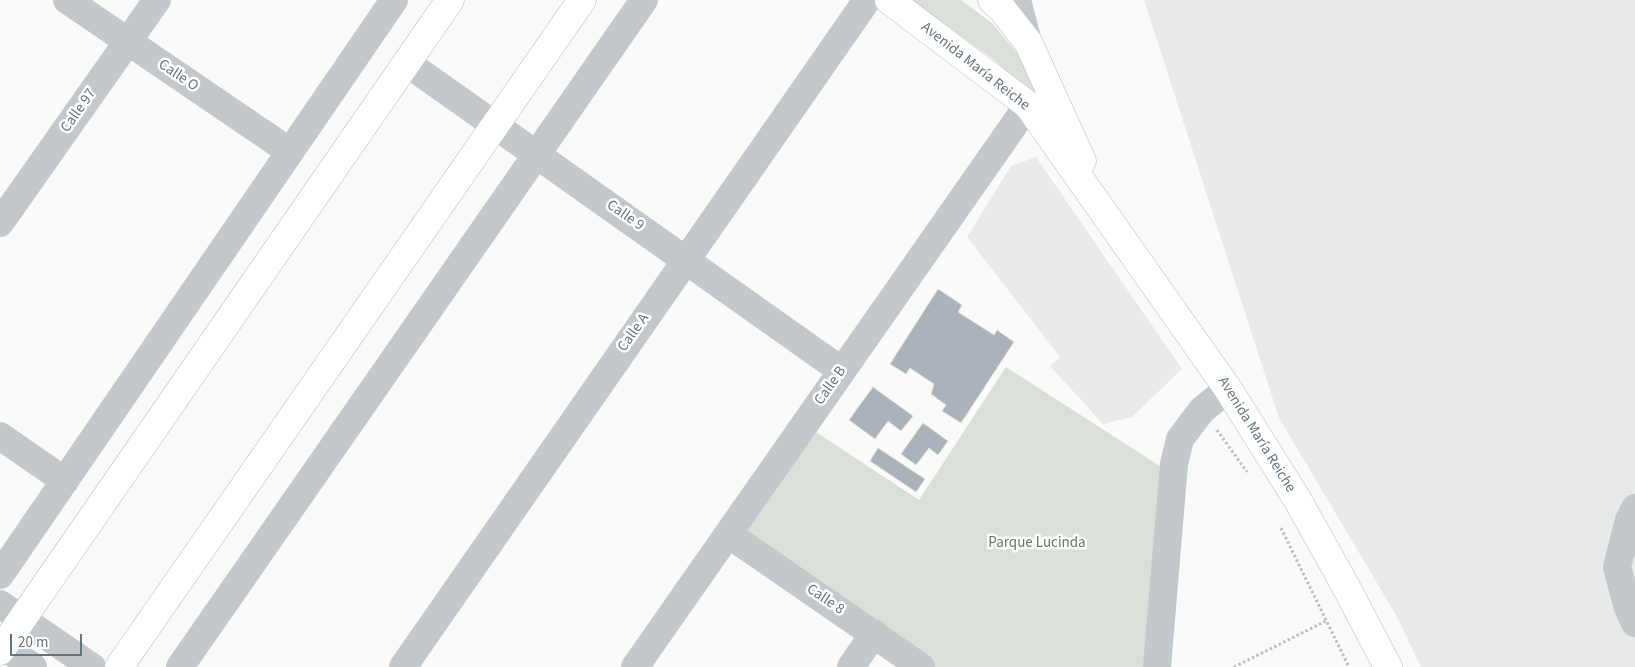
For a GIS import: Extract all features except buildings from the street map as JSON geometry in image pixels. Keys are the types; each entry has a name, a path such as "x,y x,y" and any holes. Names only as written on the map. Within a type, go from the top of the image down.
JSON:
{"main road":[{"path":"1,647 450,0"},
{"path":"119,667 582,0"},
{"name":"Avenida María Reiche","path":"889,0 1028,105 1228,389 1297,499 1388,667"},
{"name":"Avenida María Reiche","path":"992,0 1002,9 1028,42 1106,214"}],"street":[{"name":"Calle O","path":"67,0 289,151"},
{"name":"Calle 97","path":"0,223 157,0"},
{"path":"0,575 394,0"},
{"path":"180,667 644,0"},
{"name":"Calle A","path":"402,667 867,0"},
{"path":"1017,0 1028,42"},
{"name":"Calle 9","path":"407,62 842,371"},
{"name":"Calle B","path":"635,667 1028,105"},
{"path":"1157,667 1174,464 1180,440 1202,410 1228,389"},
{"path":"0,436 65,481"},
{"path":"1635,508 1629,520 1617,568 1628,608 1635,623"},
{"name":"Calle 8","path":"728,534 922,667"},
{"path":"0,604 92,667"},
{"path":"851,667 874,633"},
{"path":"1,647 32,667"}],"path":[{"path":"1202,410 1252,479"},
{"path":"1281,527 1349,667"},
{"path":"1234,667 1326,621"}],"shaded area":[{"path":"1144,0 1635,0 1635,667 1421,667 1396,615 1279,418"},
{"path":"1036,157 1182,369 1132,417 1103,424 1050,366 1060,357 967,237 1011,166"}],"green space":[{"path":"911,0 961,0 992,23 1025,62 1038,88 1037,98 993,59"},
{"name":"Parque Lucinda","path":"1006,367 1166,470 1148,667 932,667 743,534 816,432 919,500"}]}
